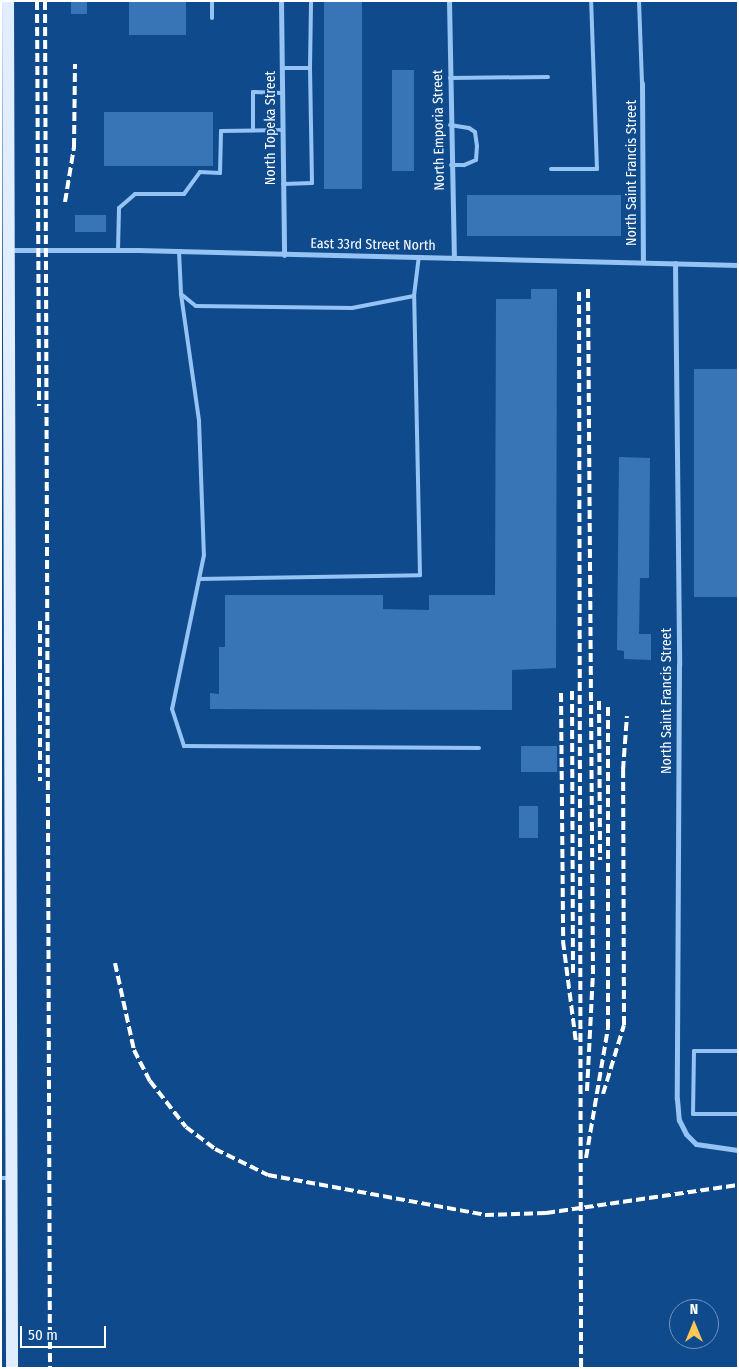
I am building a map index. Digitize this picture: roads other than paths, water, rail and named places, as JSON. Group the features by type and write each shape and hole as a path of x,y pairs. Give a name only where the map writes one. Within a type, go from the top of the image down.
{"main road":[{"path":"8,1 9,250 5,270 6,1178 9,1335 12,1368"}],"street":[{"name":"North Topeka Street","path":"281,1 284,255"},
{"name":"North Emporia Street","path":"449,1 454,258"},
{"name":"North Saint Francis Street","path":"642,84 643,262"},
{"name":"East 33rd Street North","path":"9,250 179,251 738,265"},
{"name":"North Saint Francis Street","path":"675,263 679,665 677,1099 679,1120 688,1137 696,1144 738,1150"}],"lane":[{"path":"212,1 212,18"},
{"path":"283,184 312,183 311,1"},
{"path":"551,169 597,169 591,1"},
{"path":"639,1 642,84"},
{"path":"282,68 310,68"},
{"path":"450,78 548,77"},
{"path":"253,130 253,92 282,93"},
{"path":"450,125 469,128 475,132 477,146 476,160 464,165 451,165"},
{"path":"118,250 120,208 134,194 184,194 200,172 220,173 221,131 282,130"},
{"path":"179,251 181,294 199,421 204,555 172,709 184,746 479,748"},
{"path":"199,579 420,575 414,296 419,257"},
{"path":"181,294 196,306 333,308 352,308 414,296"},
{"path":"738,1051 694,1051 693,1114 738,1114"}],"railway":[{"path":"37,1 39,406"},
{"path":"45,1 50,1368"},
{"path":"65,202 74,147 75,64"},
{"path":"587,1091 593,974 588,288"},
{"path":"579,292 581,1368"},
{"path":"40,621 40,781"},
{"path":"572,691 573,974"},
{"path":"561,693 563,941 576,1043"},
{"path":"599,701 600,860"},
{"path":"586,1158 608,1028 608,703"},
{"path":"603,1094 624,1025 623,770 627,716"},
{"path":"115,963 134,1050 150,1081 186,1127 215,1149 268,1175 485,1215 546,1213 738,1185"}]}
